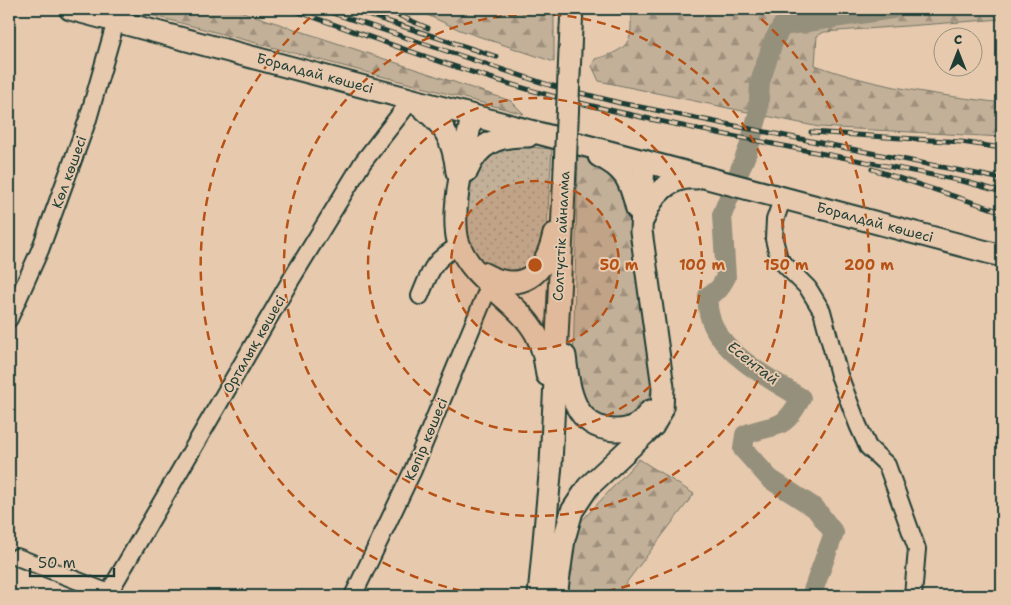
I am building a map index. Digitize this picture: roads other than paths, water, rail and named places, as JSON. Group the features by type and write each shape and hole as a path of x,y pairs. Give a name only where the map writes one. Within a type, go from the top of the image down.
{"main road":[{"name":"Боралдай көшесі","path":"70,9 1002,256"},
{"name":"Солтүстік айналма","path":"539,596 551,464 572,18"},
{"path":"412,99 439,123 451,140 455,160 458,200"},
{"path":"472,116 458,200 456,224 460,245 473,268 491,281 530,324 536,335 543,351 553,422"},
{"path":"458,200 474,157 482,147 491,141 516,136 566,142 607,160 624,172 631,187 641,231 664,395 659,417 588,487 572,511 564,539 556,596"},
{"path":"641,231 644,161"},
{"path":"491,281 523,281 541,269 551,247 564,176"},
{"path":"641,231 648,207 656,195 671,182 692,178 714,179"},
{"path":"558,308 572,395 582,415 595,426 618,430 631,428 642,422 655,401 661,370"},
{"name":"Солтүстік айналма","path":"551,464 556,596"}],"street":[{"name":"Көл көшесі","path":"9,319 44,241 88,118 116,21"},
{"name":"Орталық көшесі","path":"108,594 292,278 363,162 412,99"},
{"path":"783,197 775,220 774,239 780,259 808,288 822,311 839,375 858,425 868,447 888,465 917,550 913,596"},
{"path":"420,296 432,268 441,255 460,245"},
{"name":"Көпір көшесі","path":"353,596 406,487 491,281"},
{"path":"17,557 108,594"}],"waterway":[{"name":"Есентай","path":"811,596 834,533 815,508 770,479 743,449 745,435 783,422 789,417 801,398 754,369 726,344 715,330 709,314 708,296 719,289 726,277 722,215 749,147 758,115 760,82 773,42 782,26 892,9"}],"railway":[{"path":"290,9 453,66 552,96 707,131 966,182 1002,192"},
{"path":"320,9 549,85 620,103 1002,179"},
{"path":"350,9 497,57"},
{"path":"384,9 428,28"},
{"path":"811,132 961,142 1002,148"},
{"path":"872,169 1002,212"}]}
